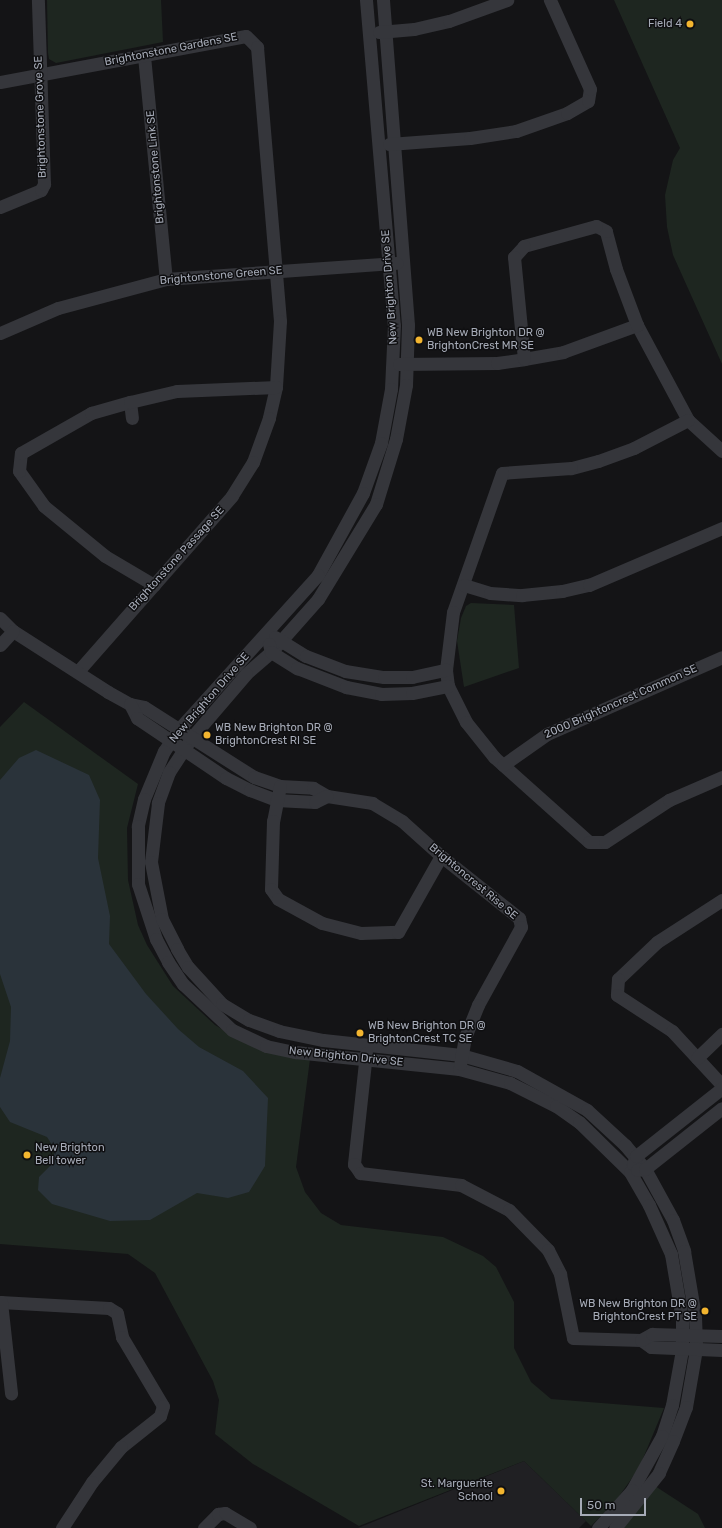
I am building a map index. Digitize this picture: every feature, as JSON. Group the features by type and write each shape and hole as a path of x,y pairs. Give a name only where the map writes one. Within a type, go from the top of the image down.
{"street":[{"name":"Brightonstone Grove SE","path":"0,207 40,190 44,184 38,74 38,0"},
{"name":"New Brighton Drive SE","path":"366,0 372,32 394,325 394,364 382,443 363,493 318,575 266,635 179,729 171,741 144,799 136,852 138,884 146,913 168,962 188,989 232,1030 266,1046 366,1061 459,1069 510,1083 556,1106 597,1137 630,1172 649,1205 670,1254 678,1285 682,1350 672,1405 662,1436 632,1490 598,1528"},
{"name":"New Brighton Drive SE","path":"383,0 387,31 404,262 407,364 396,439 376,504 318,599 272,652 246,674 192,737 169,772 158,803 151,862 162,919 188,967 222,1004 249,1020 279,1031 367,1045 461,1055 517,1071 563,1094 597,1118 636,1156 645,1169 673,1220 684,1251 696,1334 696,1349 686,1407 659,1473 615,1528"},
{"path":"372,32 449,21 507,0"},
{"path":"381,145 470,138 516,131 566,113 588,101 590,89 550,0"},
{"name":"Brightonstone Gardens SE","path":"0,82 246,36 257,47 276,272"},
{"name":"Brightonstone Link SE","path":"144,56 166,279"},
{"path":"524,359 514,257 524,246 596,226 606,232 616,269 637,325 688,420 722,451"},
{"name":"Brightonstone Green SE","path":"0,333 58,308 166,279 404,262"},
{"name":"Brightonstone Passage SE","path":"78,671 154,585 199,537 236,489 253,462 269,418 276,387 280,321 276,272"},
{"path":"394,364 497,363 524,359 563,352 637,325"},
{"path":"154,585 105,556 73,532 44,506 19,471 21,453 48,435 90,413 130,402 176,391 276,387"},
{"path":"130,402 132,418"},
{"path":"688,420 634,448 598,461 571,468 502,473 464,585 453,612 446,670 448,686 466,722 503,765 589,842 604,842 669,800 722,777"},
{"path":"464,585 490,593 522,595 562,591 589,585 722,528"},
{"path":"0,618 13,631 130,704"},
{"path":"0,645 13,631"},
{"path":"266,635 282,639 306,656 345,671 384,678 412,677 446,670"},
{"path":"266,635 272,652 317,677 346,687 381,694 412,693 448,686"},
{"name":"2000 Brightoncrest Common SE","path":"503,765 548,734 722,657"},
{"name":"Brightoncrest Rise SE","path":"130,704 144,707 192,737 231,765 280,786 313,788 327,796 372,804 402,820 441,856 519,918 521,927 478,1005 461,1055 459,1069"},
{"name":"Brightoncrest Rise SE","path":"130,704 137,718 226,778 276,800 316,802 327,796"},
{"path":"280,786 276,800 272,889 278,899 322,923 361,933 398,932 441,856"},
{"path":"630,1172 636,1156 722,1086 672,1031 617,995 618,979 657,942 722,900"},
{"path":"697,1058 722,1034"},
{"path":"367,1045 354,1164 360,1173 461,1185 509,1210 548,1250 560,1274 573,1338 641,1340 652,1334 682,1333 722,1336"},
{"path":"630,1172 645,1169 722,1108"},
{"path":"11,1393 0,1302 109,1308 117,1313 122,1337 163,1406 160,1416 121,1447 92,1482 62,1528"},
{"path":"641,1340 651,1347 682,1350 722,1350"},
{"path":"204,1528 218,1514 225,1513 250,1528"}],"shaded area":[{"path":"47,0 161,0 163,42 56,63 49,59 48,53"},
{"path":"614,0 722,0 722,364 673,255 667,227 665,195 673,160 680,148"},
{"path":"471,603 514,605 519,668 464,687 457,641 461,618 466,606"},
{"path":"24,702 138,784 127,828 128,880 138,925 147,945 173,986 215,1025 240,1040 310,1059 296,1167 305,1192 321,1213 341,1225 443,1237 483,1256 496,1267 514,1302 514,1348 531,1382 551,1399 664,1408 639,1468 615,1502 591,1526 524,1461 359,1526 253,1464 215,1434 219,1400 213,1381 155,1273 128,1254 0,1244 0,727"},
{"path":"36,750 89,775 100,800 98,858 110,916 109,944 146,994 178,1029 199,1047 243,1071 268,1098 265,1166 249,1192 228,1198 197,1193 150,1220 110,1221 52,1204 38,1190 39,1177 54,1162 54,1148 47,1137 10,1122 0,1107 0,1078 10,1041 11,1007 0,974 0,780 19,758"},
{"name":"St. Marguerite School","path":"524,1461 586,1521 579,1528 358,1528"},
{"path":"655,1486 698,1514 705,1528 621,1528"}],"place":[{"name":"Field 4","path":"690,24"},
{"name":"WB New Brighton DR @ BrightonCrest MR SE","path":"419,340"},
{"name":"WB New Brighton DR @ BrightonCrest RI SE","path":"207,735"},
{"name":"WB New Brighton DR @ BrightonCrest TC SE","path":"360,1033"},
{"name":"New Brighton Bell tower","path":"27,1155"},
{"name":"WB New Brighton DR @ BrightonCrest PT SE","path":"705,1311"},
{"name":"St. Marguerite School","path":"501,1491"}]}
